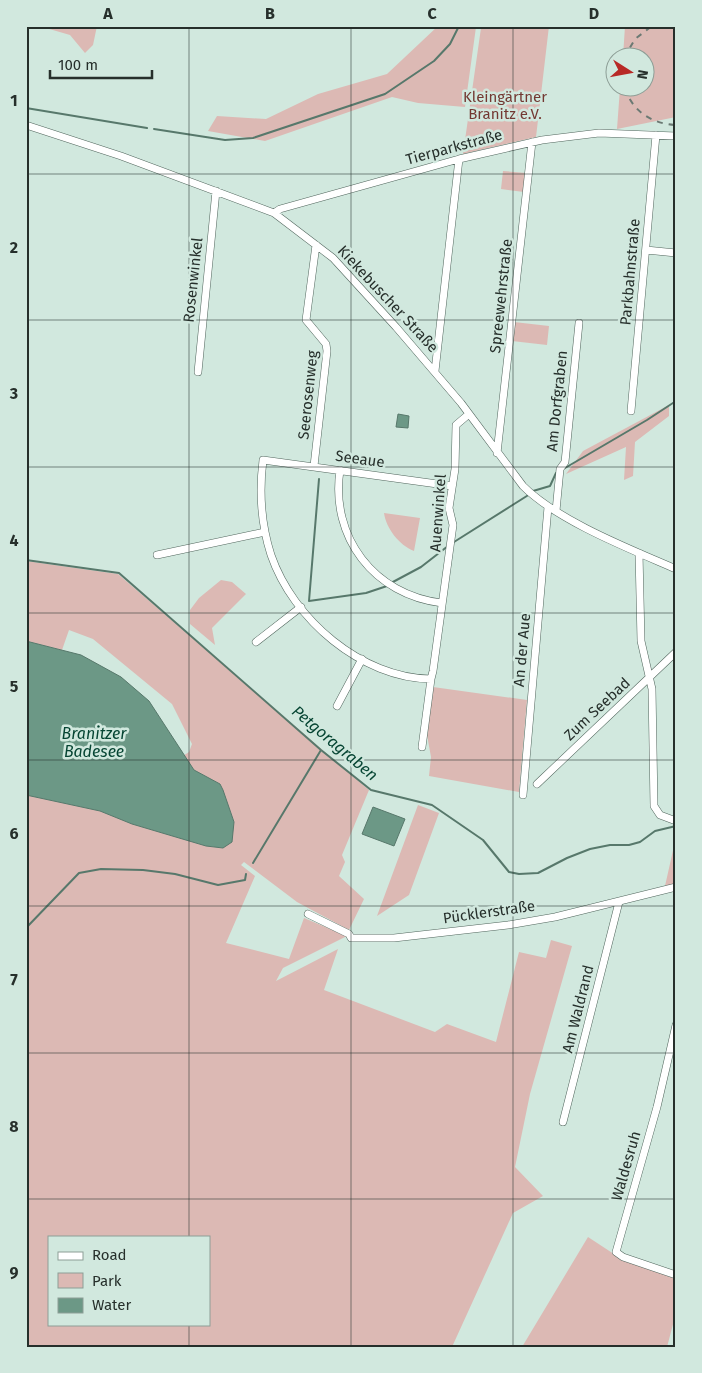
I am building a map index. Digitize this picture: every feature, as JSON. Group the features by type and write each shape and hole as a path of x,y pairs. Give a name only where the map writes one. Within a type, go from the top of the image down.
{"street":[{"name":"Kiekebuscher Straße","path":"26,124 121,156 274,213 332,258 435,371 523,486 548,507 639,553 676,569"},
{"name":"Tierparkstraße","path":"274,213 280,209 459,159 532,142 587,133 676,136"},
{"name":"Parkbahnstraße","path":"631,411 656,135"},
{"name":"Spreewehrstraße","path":"497,453 532,142"},
{"path":"435,371 459,159"},
{"name":"Rosenwinkel","path":"198,372 216,191"},
{"name":"Seerosenweg","path":"314,466 327,351 326,344 306,320 316,245"},
{"path":"646,250 676,253"},
{"name":"Am Dorfgraben","path":"556,511 560,469 565,462 579,323"},
{"name":"Auenwinkel","path":"422,746 453,524 450,508 455,469 456,425 469,414"},
{"name":"Seeaue","path":"265,532 261,497 263,460 452,486"},
{"path":"340,470 338,498 346,531 360,559 369,570 388,584 407,594 442,603"},
{"name":"An der Aue","path":"523,795 548,507"},
{"path":"157,555 265,532 271,556 285,583 300,607 331,639 362,659 408,677 431,679"},
{"path":"639,553 641,641 650,678 654,806 660,815 675,821"},
{"path":"256,642 300,607"},
{"name":"Zum Seebad","path":"536,784 676,652"},
{"path":"337,706 362,659"},
{"name":"Pücklerstraße","path":"308,914 349,934 351,938 394,938 508,925 619,902 676,887"},
{"name":"Am Waldrand","path":"563,1122 619,902"},
{"name":"Waldesruh","path":"676,1025 656,1107 616,1252 676,1275"}],"green space":[{"path":"39,26 97,26 93,45 85,53 70,35"},
{"name":"Kleingärtner Branitz e.V.","path":"438,26 549,26 536,137 463,154 481,28 476,27 465,107 418,103 392,97 265,141 208,131 217,116 266,119 318,94 387,74"},
{"path":"625,26 676,26 676,117 617,129 619,98 654,98 654,48 624,48"},
{"path":"503,171 526,173 524,192 501,189"},
{"path":"514,322 549,326 547,345 512,341"},
{"path":"669,405 669,416 635,442 633,476 624,480 626,447 566,474 583,451"},
{"path":"384,513 420,518 414,551 403,545 390,530"},
{"path":"26,561 118,574 369,790 342,855 345,862 339,876 364,899 349,930 297,902 244,862 241,865 255,876 226,943 289,959 304,918 347,936 283,968 276,981 338,949 324,990 435,1032 447,1024 496,1042 519,952 546,958 551,940 572,946 530,1094 515,1167 543,1196 513,1213 452,1347 26,1347 26,795 100,811 132,824 206,846 223,848 234,822 220,784 194,770 183,756 189,752 192,744 172,704 93,639 69,630 62,650 26,641"},
{"path":"221,580 232,582 246,594 212,628 215,645 190,624 190,610 199,598"},
{"path":"433,687 527,700 519,792 429,776 431,757 427,735"},
{"path":"418,805 439,813 409,895 377,916"},
{"path":"676,837 676,885 665,886"},
{"path":"588,1237 620,1258 676,1279 676,1313 667,1347 522,1347"}],"water":[{"path":"398,414 409,416 408,428 396,427"},
{"name":"Branitzer Badesee","path":"26,641 81,655 121,677 149,701 194,770 220,784 234,822 232,842 223,848 206,846 132,824 100,811 26,795"},
{"path":"373,807 405,819 394,846 362,834"}],"waterway":[{"path":"154,129 225,140 253,138 385,94 434,61 450,44 459,26"},
{"path":"26,108 147,128"},
{"path":"565,468 676,401"},
{"path":"533,491 550,486 556,473"},
{"path":"319,479 309,601 366,593 387,586"},
{"path":"454,542 530,494"},
{"path":"391,583 421,567 448,546"},
{"name":"Petgoragraben","path":"26,560 119,573 321,750 371,790 432,805 483,840 509,872 519,874 538,873 590,849 610,845 629,845 640,842 655,831 676,826"},
{"path":"253,863 321,750"},
{"path":"26,928 79,873 101,869 143,870 175,874 218,885 245,880 246,874"}],"railway":[{"path":"630,48 635,39 652,26"},
{"path":"629,98 644,115 659,122 676,125"}]}
